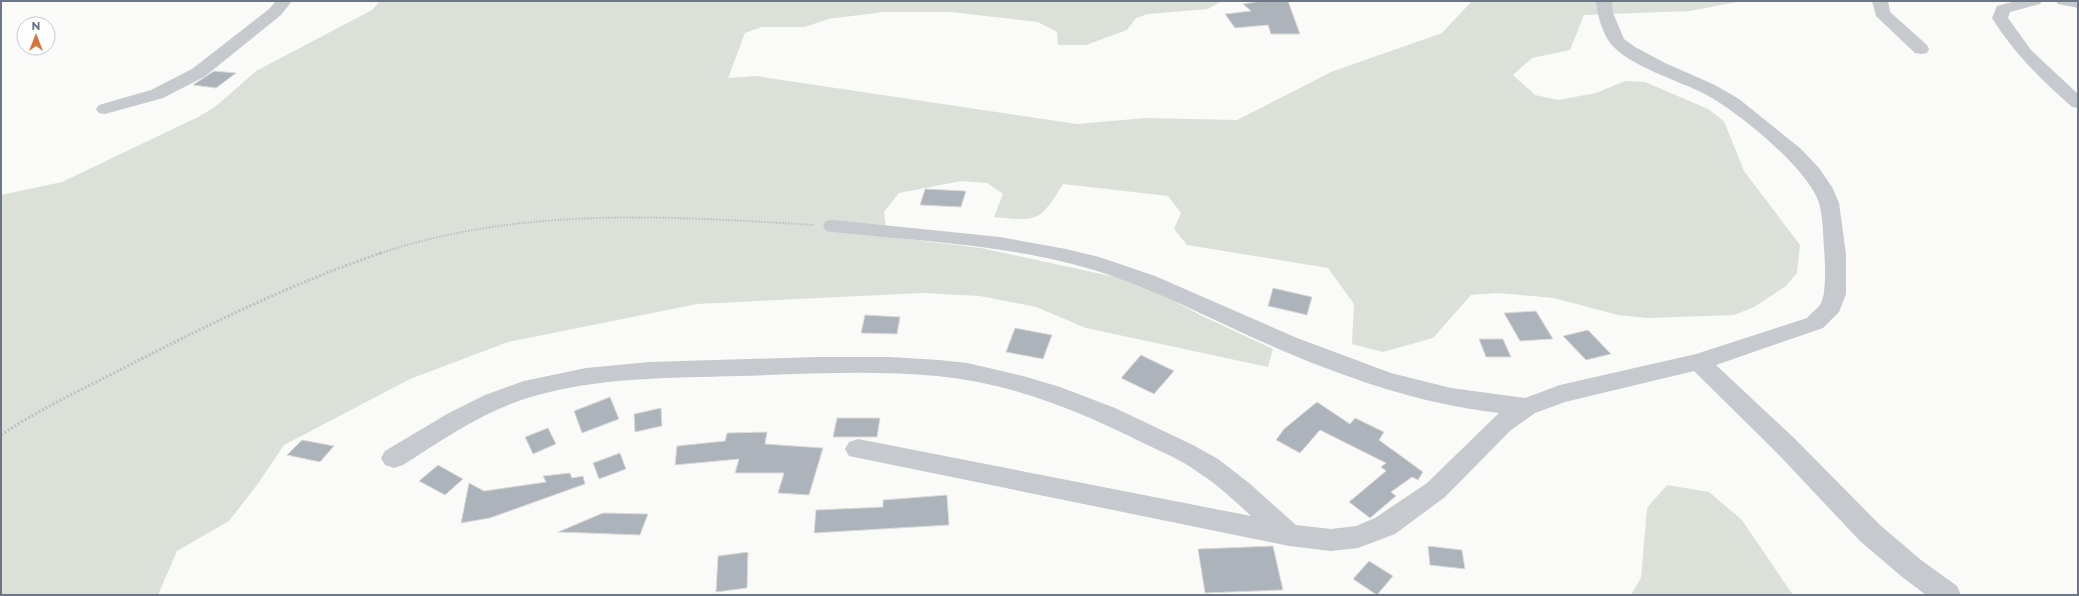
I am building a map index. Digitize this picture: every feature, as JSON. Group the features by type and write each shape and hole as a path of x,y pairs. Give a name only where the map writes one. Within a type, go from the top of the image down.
{"street":[{"path":"106,109 158,94 198,73 275,12 284,1"},
{"path":"858,449 1289,536 1331,540 1358,537 1385,526 1436,490 1502,423 1526,407 1560,394 1699,362 1815,323 1831,307 1835,294 1835,254 1829,203 1819,182 1794,153 1733,103 1709,88 1653,64 1629,51 1617,41 1605,13 1604,1"},
{"path":"1880,1 1882,13 1921,49"},
{"path":"2034,1 2003,9 2000,18 2013,40 2058,86 2078,103"},
{"path":"2064,1 2078,2"},
{"path":"833,226 982,242 1050,252 1099,265 1183,295 1288,344 1381,378 1441,395 1526,407"},
{"path":"1699,362 1785,445 1870,533 1911,568 1947,595"},
{"path":"394,458 459,418 496,400 537,387 583,378 629,373 833,364 940,368 984,376 1055,395 1101,412 1144,432 1208,466 1289,536"}],"path":[{"path":"1,435 142,358 279,292 347,266 424,240 473,229 520,222 603,218 696,218 833,226"}],"shaded area":[{"path":"380,1 1222,1 1208,9 1148,14 1136,18 1127,30 1086,45 1058,45 1057,32 1038,22 951,12 884,12 828,19 805,27 762,27 745,33 728,78 756,76 1077,124 1146,118 1237,120 1331,72 1442,33 1472,1 1742,1 1690,11 1584,15 1570,50 1532,58 1513,75 1535,95 1558,100 1596,93 1625,81 1645,82 1708,109 1724,121 1744,171 1800,245 1797,273 1786,286 1754,307 1734,315 1647,318 1618,315 1554,298 1498,293 1471,295 1433,338 1383,352 1352,344 1354,304 1328,268 1187,245 1174,229 1181,213 1168,196 1063,184 1042,213 1029,219 1020,219 994,217 1003,194 987,183 961,181 899,193 884,212 886,228 907,239 981,248 1138,282 1202,316 1273,349 1268,367 1086,328 1036,307 980,296 922,293 697,304 508,342 410,379 284,445 257,485 229,521 177,551 158,595 1,595 1,195 62,182 198,117 215,107 256,71 372,10"},
{"path":"1667,485 1709,492 1742,520 1793,595 1631,595 1641,578 1647,508"}],"building":[{"path":"1261,1 1288,1 1300,34 1271,34 1268,25 1235,28 1225,14 1251,11 1243,4"},
{"path":"214,71 236,73 216,88 193,85"},
{"path":"925,189 966,191 961,207 920,205"},
{"path":"1273,288 1312,297 1307,315 1268,306"},
{"path":"1536,311 1553,339 1520,341 1504,313"},
{"path":"865,315 900,317 897,334 861,333"},
{"path":"1015,328 1052,335 1043,359 1006,352"},
{"path":"1588,330 1611,354 1586,360 1563,336"},
{"path":"1479,339 1503,339 1511,357 1486,357"},
{"path":"1141,355 1174,371 1154,394 1121,378"},
{"path":"610,397 619,419 582,433 574,411"},
{"path":"1317,402 1350,424 1355,418 1384,432 1379,440 1423,472 1418,480 1412,477 1391,492 1396,496 1370,518 1349,502 1386,471 1381,467 1386,463 1320,430 1300,453 1276,440 1284,429"},
{"path":"661,408 662,426 635,432 634,414"},
{"path":"837,418 880,418 877,437 833,437"},
{"path":"548,428 556,444 533,454 525,437"},
{"path":"767,432 765,444 823,448 809,495 778,493 784,473 735,473 739,459 675,465 677,446 725,441 727,433"},
{"path":"302,440 334,446 320,462 287,455"},
{"path":"620,453 626,469 599,479 593,463"},
{"path":"438,465 463,479 445,495 419,481"},
{"path":"570,473 572,478 583,476 585,484 490,518 461,523 469,483 484,491 546,482 543,476"},
{"path":"947,495 949,525 814,533 816,510 883,507 883,500"},
{"path":"603,513 648,514 640,535 558,532"},
{"path":"1273,546 1283,590 1205,593 1198,549"},
{"path":"1428,546 1462,550 1465,569 1430,565"},
{"path":"748,552 747,588 716,592 718,556"},
{"path":"1369,561 1393,576 1377,595 1353,579"}]}
